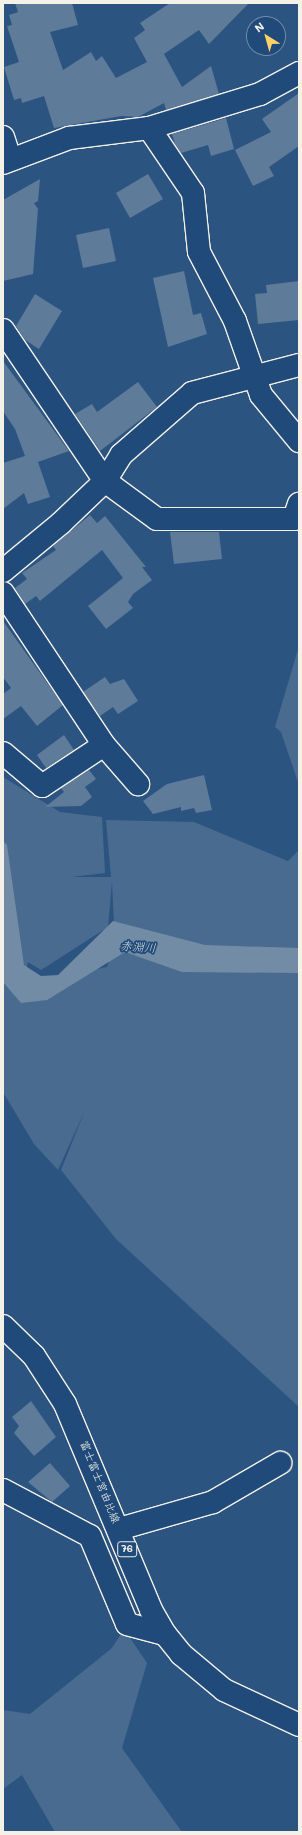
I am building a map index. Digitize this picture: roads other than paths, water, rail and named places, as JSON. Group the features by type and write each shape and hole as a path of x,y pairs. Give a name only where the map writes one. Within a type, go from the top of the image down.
{"street":[{"path":"3,137 7,161 68,138 149,128 260,94 299,73"},
{"path":"149,128 193,193 199,252 235,321 257,377 261,395 299,441"},
{"path":"3,330 105,481 157,519 294,519 299,504"},
{"path":"3,571 105,481 121,455 192,393 299,365"},
{"path":"3,593 104,745 138,784"},
{"path":"3,753 42,786 104,745"},
{"name":"富士富士宮由比線","path":"3,1326 34,1356 65,1404 119,1529 151,1610 165,1634 185,1659 224,1690 299,1725"},
{"path":"119,1529 214,1502 280,1463"},
{"path":"3,1490 90,1536 127,1624 165,1634"}],"water":[{"name":"赤淵川","path":"3,841 7,845 24,965 41,976 58,975 113,921 205,945 299,948 299,973 182,972 125,952 47,1000 21,1003 3,982"}]}
